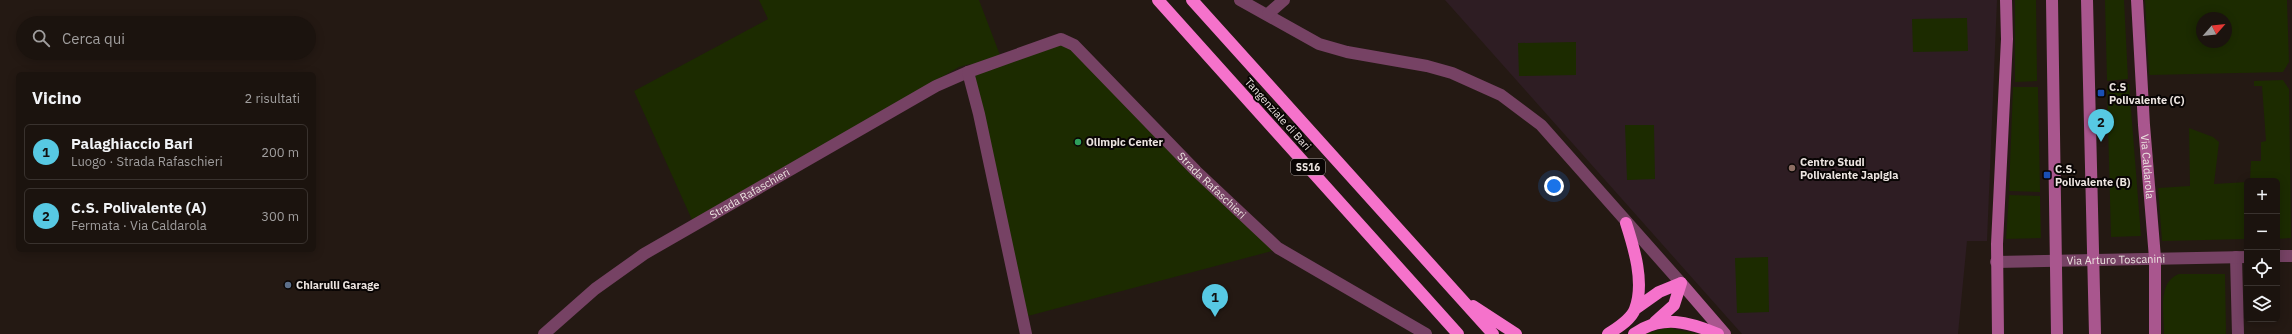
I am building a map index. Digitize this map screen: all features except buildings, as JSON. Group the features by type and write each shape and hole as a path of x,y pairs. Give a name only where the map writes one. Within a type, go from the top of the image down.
{"highway":[{"name":"Tangenziale di Bari","path":"1158,0 1458,334"},
{"name":"Tangenziale di Bari","path":"1192,0 1492,334"},
{"path":"1626,223 1636,252 1638,266 1638,287 1635,309"},
{"path":"1608,334 1622,324 1635,309 1660,292 1681,283"},
{"path":"1634,334 1655,322 1674,305 1681,283"},
{"path":"1459,297 1516,334"},
{"path":"1655,322 1672,320 1697,325 1718,334"}],"street":[{"path":"1240,0 1268,14 1292,30 1319,44 1347,52 1427,66 1452,73 1501,95 1541,125 1626,223 1726,334"},
{"path":"1268,14 1284,0"},
{"path":"1998,334 1996,262 2007,39 2006,0"},
{"path":"2052,0 2057,334"},
{"path":"2087,0 2095,334"},
{"name":"Via Caldarola","path":"2137,0 2144,126 2155,258 2155,334"},
{"name":"Strada Rafaschieri","path":"544,334 595,289 644,254 936,86 968,72 1060,39 1068,41 1231,206 1278,248 1426,334"},
{"path":"968,72 979,114 1026,334"},
{"path":"2280,256 2292,256"},
{"name":"Via Arturo Toscanini","path":"1996,262 2242,257 2238,334"}],"shaded area":[{"name":"Centro Studi Polivalente Japigia","path":"1445,0 1997,0 1987,241 1967,241 1958,334 1742,334"}],"green space":[{"name":"Olimpic Center","path":"759,0 979,0 1003,63 1061,39 1196,171 1308,268 1272,251 1028,316 1021,293 970,64 959,67 693,222 634,91 768,19"},
{"path":"2015,0 2036,0 2037,81 2015,82"},
{"path":"2105,0 2124,0 2128,79 2107,81"},
{"path":"2145,0 2287,0 2289,62 2283,72 2149,75"},
{"path":"1967,18 1968,51 1913,52 1912,19"},
{"path":"1576,42 1576,75 1519,76 1518,43"},
{"path":"2283,80 2289,89 2291,238 2280,239 2280,178 2250,178 2251,161 2261,161 2261,142 2266,141 2262,86 2254,86 2254,81"},
{"path":"2129,84 2141,236 2111,237 2107,86"},
{"path":"2013,87 2038,87 2040,192 2009,191"},
{"path":"1625,125 1654,125 1655,179 1627,180"},
{"path":"2189,128 2213,137 2219,142 2214,184 2244,182 2244,239 2162,241 2158,188 2190,186"},
{"path":"2009,195 2040,196 2041,238 2006,239"},
{"path":"1768,257 1769,312 1737,313 1735,258"},
{"path":"2179,274 2225,274 2226,334 2164,334 2163,300 2165,291 2167,284 2172,278"},
{"path":"1673,326 1673,329 1698,334 1645,334"}],"place":[{"name":"C.S Polivalente (C)","path":"2101,93"},
{"name":"Olimpic Center","path":"1078,142"},
{"name":"C.S. Polivalente (A)","path":"2101,142"},
{"name":"Centro Studi Polivalente Japigia","path":"1792,168"},
{"name":"C.S. Polivalente (B)","path":"2047,175"},
{"name":"Chiarulli Garage","path":"288,285"},
{"name":"Palaghiaccio Bari","path":"1215,317"}]}
